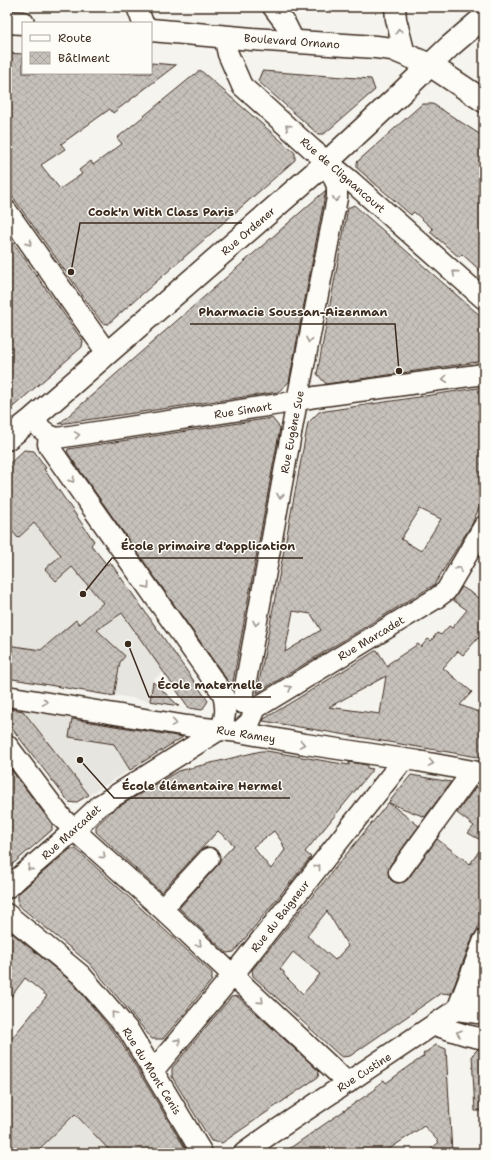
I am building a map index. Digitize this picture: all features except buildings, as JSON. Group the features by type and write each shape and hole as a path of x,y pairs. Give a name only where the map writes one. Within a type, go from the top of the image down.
{"main road":[{"name":"Rue Ordener","path":"7,438 32,419 327,162 449,47 484,17"},
{"path":"7,22 22,23"},
{"name":"Boulevard Ornano","path":"152,30 392,49 430,65 484,101"}],"street":[{"path":"137,7 143,22"},
{"path":"273,7 285,23 294,41"},
{"path":"394,7 405,54"},
{"name":"Rue de Clignancourt","path":"224,36 228,54 242,86 484,299"},
{"name":"Rue Eugène Sue","path":"241,707 297,401 337,198 337,186 327,162"},
{"path":"7,211 107,353"},
{"name":"Rue Simart","path":"49,435 57,438 315,397 484,374"},
{"path":"32,419 42,431 49,435 48,444 50,448 223,694 241,707 223,723 219,730"},
{"name":"Rue Marcadet","path":"239,732 250,722 241,707 428,603 446,591 484,526"},
{"name":"Rue Ramey","path":"7,696 187,726 239,732 478,772"},
{"name":"Rue Marcadet","path":"7,888 74,830 100,805 219,730"},
{"path":"7,745 62,818 74,830 162,909 348,1083"},
{"name":"Rue du Baigneur","path":"153,1071 233,975 404,759"},
{"path":"399,872 478,772"},
{"path":"162,909 209,858"},
{"name":"Rue du Mont Cenis","path":"7,914 81,976 129,1031 202,1153"},
{"path":"484,940 457,1010 478,1013 484,1011"},
{"name":"Rue Custine","path":"244,1153 484,991"},
{"path":"434,1025 484,1039"}],"shaded area":[{"path":"44,469 64,497 55,504 69,520 76,514 94,541 91,545 107,565 110,562 179,661 154,679 150,701 114,695 120,662 7,645 7,531 34,507 32,479"},
{"path":"8,708 121,727 117,750 130,770 75,803 69,802 7,722"},
{"path":"46,1066 112,1153 7,1153 7,1106"}],"place":[{"name":"Cook'n With Class Paris","path":"71,272"},
{"name":"Pharmacie Soussan-Aizenman","path":"399,371"},
{"name":"École primaire d'application","path":"83,594"},
{"name":"École maternelle","path":"128,644"},
{"name":"École élémentaire Hermel","path":"80,760"}]}
